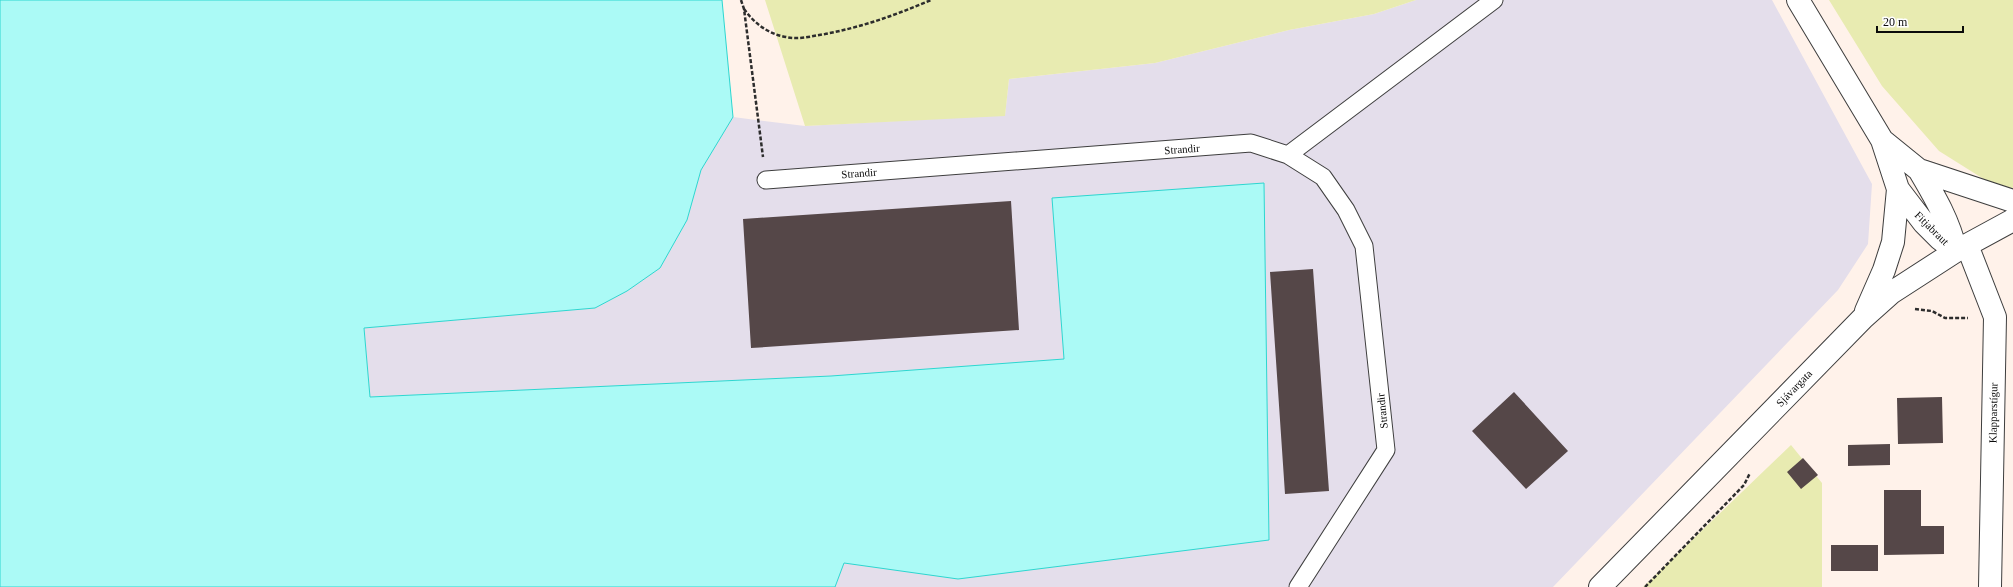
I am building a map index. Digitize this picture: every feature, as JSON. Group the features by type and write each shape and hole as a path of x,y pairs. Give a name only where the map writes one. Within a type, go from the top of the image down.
{"street":[{"name":"Fitjabraut","path":"1798,0 1882,140 1898,190 1924,223 1940,239 1962,248"},
{"name":"Fitjabraut","path":"1882,140 1919,170 1943,211 1951,231 1962,248"},
{"name":"Fitjabraut","path":"1919,170 2013,201"},
{"name":"Fitjabraut","path":"1863,318 1884,270 1893,242 1898,190"},
{"name":"Sjávargata","path":"1600,587 1863,318 1891,293 1962,248 2013,220"},
{"name":"Klapparstígur","path":"1962,248 1995,317 1990,587"}],"lane":[{"path":"1288,155 1494,0"},
{"name":"Strandir","path":"766,180 1251,143 1288,155 1323,177 1346,210 1364,246 1386,450 1298,587"}],"path":[{"path":"741,0 744,9 766,180"},
{"path":"744,9 751,19 771,33 786,37 801,38 851,29 898,14 931,0"},
{"path":"1912,310 1917,309 1932,311 1946,318 1995,317"},
{"path":"1645,587 1744,485 1753,467"}],"shaded area":[{"path":"1416,0 1772,0 1872,184 1868,244 1838,290 1553,587 835,587 844,563 831,376 370,397 364,328 595,308 627,291 660,268 687,220 701,170 733,117 805,126 1005,115 1009,79 1155,63 1289,30 1374,14"}],"green space":[{"path":"765,0 1416,0 1374,14 1289,30 1155,63 1009,79 1005,116 805,126"},
{"path":"1829,0 2013,0 2013,188 1990,183 1939,151 1882,86"},
{"path":"1791,445 1822,483 1822,587 1643,587"}],"water":[{"path":"0,0 722,0 733,117 701,170 687,220 660,268 627,291 595,308 364,328 370,397 831,376 1064,359 1052,198 1264,183 1269,540 958,579 844,563 835,587 0,587"}],"building":[{"path":"1011,201 1019,330 751,348 743,219"},
{"path":"1313,269 1329,491 1285,494 1270,272"},
{"path":"1514,392 1568,451 1526,489 1472,431"},
{"path":"1942,397 1943,443 1898,444 1897,398"},
{"path":"1890,444 1890,465 1848,466 1848,445"},
{"path":"1803,458 1818,475 1801,489 1787,472"},
{"path":"1884,490 1921,490 1921,526 1944,526 1944,554 1884,555"},
{"path":"1831,545 1878,545 1878,571 1831,571"}]}
